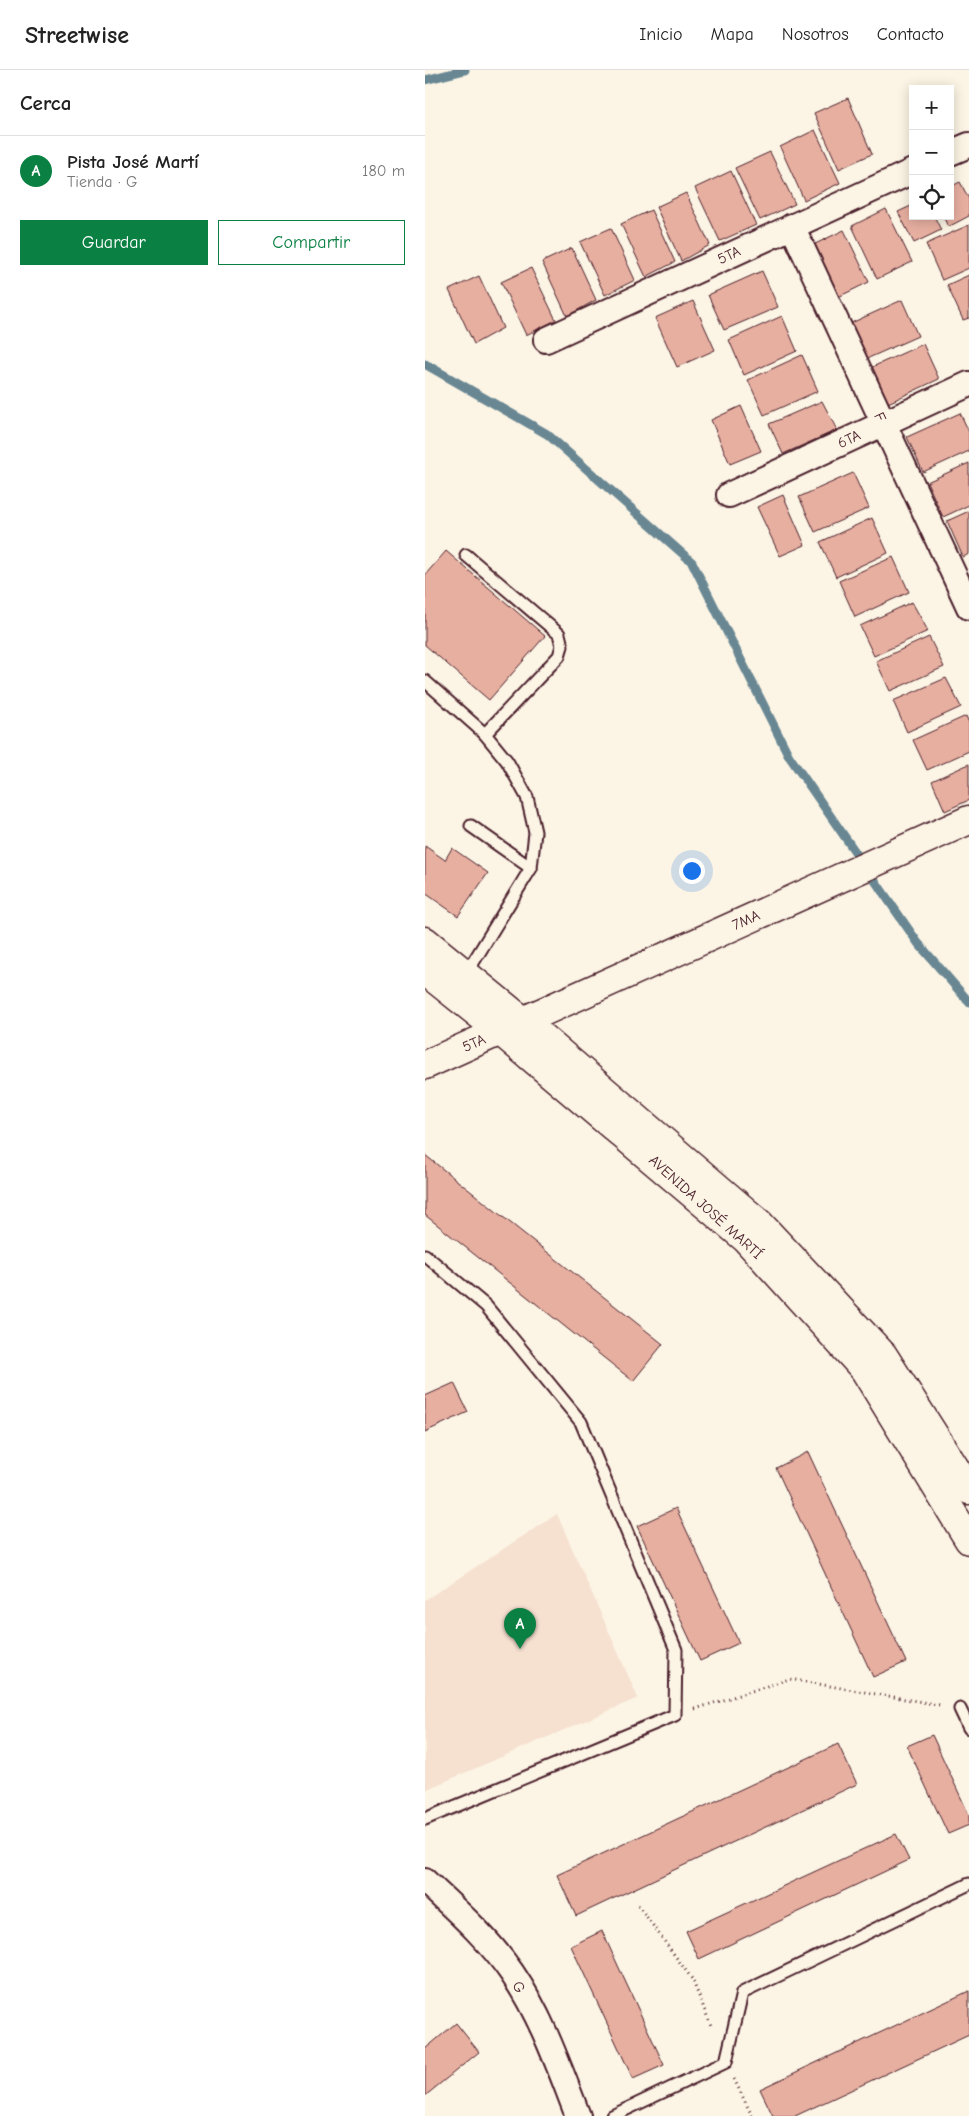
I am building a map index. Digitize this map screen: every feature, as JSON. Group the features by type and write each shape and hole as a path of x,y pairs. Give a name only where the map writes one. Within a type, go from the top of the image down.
{"main road":[{"name":"7MA","path":"512,1026 969,820"},
{"name":"AVENIDA JOSÉ MARTÍ","path":"425,941 466,974 512,1026 746,1239 864,1369 969,1540"},
{"name":"AVENIDA JOSÉ MARTÍ","path":"425,971 512,1026 760,1224 883,1355 969,1490"},
{"name":"5TA","path":"425,1065 512,1026"}],"street":[{"path":"954,152 969,145"},
{"name":"5TA","path":"546,340 909,173"},
{"name":"F","path":"792,226 969,607"},
{"name":"6TA","path":"729,495 969,384"},
{"name":"G","path":"425,1881 469,1922 512,1973 547,2036 578,2116"}],"lane":[{"path":"466,555 559,634 562,646 559,656 485,734"},
{"path":"425,681 485,734 507,761 527,797 535,832 531,868 466,974"},
{"path":"471,826 531,868"},
{"path":"425,1255 486,1306 581,1422 676,1650 675,1715 425,1819"},
{"path":"960,1709 969,1728"},
{"path":"611,2116 726,2062 742,1993 969,1884"}],"path":[{"path":"675,1715 789,1679 960,1709"},
{"path":"638,1905 692,1979 726,2062 752,2116"}],"shaded area":[{"path":"557,1514 638,1698 425,1790 425,1600"}],"building":[{"path":"848,98 872,154 839,169 814,113"},
{"path":"815,130 840,183 804,200 780,147"},
{"path":"770,152 795,204 760,220 735,168"},
{"path":"731,171 756,225 720,241 695,188"},
{"path":"960,182 969,199 969,216 948,227 945,220 954,220 954,185"},
{"path":"686,193 710,245 681,261 656,207"},
{"path":"909,207 909,220 936,220 941,230 914,243 898,212"},
{"path":"886,209 912,262 877,279 852,226"},
{"path":"651,210 675,262 646,277 621,224"},
{"path":"969,225 969,268 942,280 926,244"},
{"path":"611,228 635,280 605,295 580,242"},
{"path":"844,230 869,282 834,299 809,247"},
{"path":"572,248 596,300 567,316 542,262"},
{"path":"531,268 556,320 526,335 501,282"},
{"path":"762,271 778,307 724,330 708,295"},
{"path":"969,275 969,318 963,320 947,285"},
{"path":"479,276 503,328 474,344 449,290"},
{"path":"902,300 918,336 864,360 849,324"},
{"path":"693,301 715,350 677,367 655,318"},
{"path":"782,316 797,351 744,375 729,340"},
{"path":"923,344 939,379 886,404 870,368"},
{"path":"802,355 818,391 764,415 748,380"},
{"path":"822,401 837,430 783,454 769,424"},
{"path":"741,406 761,451 730,464 711,420"},
{"path":"960,413 969,432 969,451 923,472 907,437"},
{"path":"969,463 969,505 943,517 927,482"},
{"path":"853,473 869,508 815,532 799,497"},
{"path":"783,495 805,545 780,556 757,507"},
{"path":"969,511 969,554 963,557 947,521"},
{"path":"872,518 888,553 836,577 820,542"},
{"path":"446,551 545,636 489,700 425,645 425,575"},
{"path":"893,557 909,592 855,617 839,581"},
{"path":"912,602 928,631 874,656 860,626"},
{"path":"929,637 944,667 890,691 876,661"},
{"path":"946,678 961,707 907,732 893,701"},
{"path":"966,716 969,723 969,751 927,770 913,740"},
{"path":"969,764 969,800 945,811 932,781"},
{"path":"425,846 445,860 452,848 488,873 458,916 425,893"},
{"path":"425,1155 663,1344 633,1381 425,1215"},
{"path":"454,1383 468,1412 425,1432 425,1396"},
{"path":"808,1452 906,1662 873,1677 776,1468"},
{"path":"676,1508 739,1643 700,1661 637,1526"},
{"path":"932,1735 969,1815 969,1825 948,1834 907,1746"},
{"path":"838,1744 857,1784 576,1916 557,1875"},
{"path":"896,1834 909,1860 699,1959 686,1931"},
{"path":"602,1931 664,2065 633,2079 571,1946"},
{"path":"969,1991 969,2035 795,2116 773,2116 760,2089"},
{"path":"456,2023 479,2052 425,2096 425,2049"}],"waterway":[{"path":"425,80 465,70"},
{"path":"425,364 547,434 692,562 789,756 918,943 969,1002"}],"place":[{"name":"Pista José Martí","path":"520,1649"}]}
